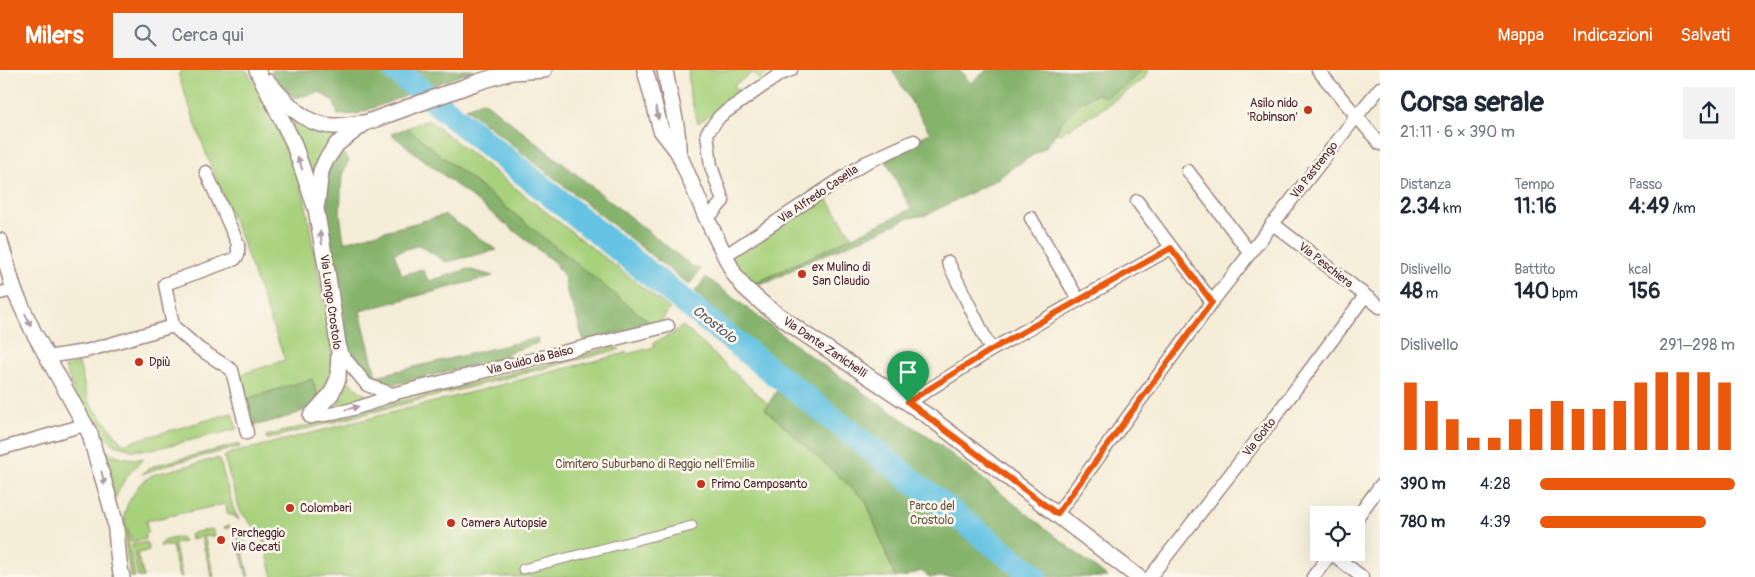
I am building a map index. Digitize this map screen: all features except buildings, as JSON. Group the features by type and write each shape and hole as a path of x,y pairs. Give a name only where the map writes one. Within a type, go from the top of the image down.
{"street":[{"name":"Via Lungo Crostolo","path":"258,70 295,111 309,120 335,126 365,123"},
{"name":"Via Lungo Crostolo","path":"258,70 293,142 316,209 339,351 338,379 331,394 311,416"},
{"name":"Via Lungo Crostolo","path":"316,209 320,177 326,160 337,144 365,123 513,71 544,70"},
{"path":"645,70 662,130 678,152"},
{"path":"665,70 678,132 678,152"},
{"path":"707,219 723,202 711,166 707,133 720,116 780,74 791,70"},
{"path":"1318,70 1380,144"},
{"name":"Via Pastrengo","path":"1057,514 1212,302 1272,223 1380,88"},
{"name":"Via Alfredo Casella","path":"726,255 865,163 914,141"},
{"name":"Via Dante Zanichelli","path":"678,152 707,219 734,274 744,287 762,303 803,333 908,402 1138,577"},
{"path":"1188,171 1250,253"},
{"path":"206,172 238,244 238,255 234,259 165,284 173,326 198,348 232,370 247,433"},
{"path":"1136,202 1212,302"},
{"path":"1031,218 1078,298"},
{"name":"Via Peschiera","path":"1272,223 1380,306"},
{"path":"0,241 7,291 90,434 94,452 103,473 114,522 121,576"},
{"path":"908,402 1078,298 1171,248"},
{"path":"948,262 991,350"},
{"name":"Via Goito","path":"1150,577 1268,426 1365,296"},
{"path":"46,356 86,351 173,326"},
{"name":"Via Guido da Baiso","path":"311,416 322,416 378,402 392,394 668,326"},
{"path":"339,351 367,385 392,394"},
{"path":"0,449 84,425"},
{"path":"1365,507 1380,486"},
{"path":"523,569 692,526"},
{"path":"1313,577 1325,561"},
{"path":"1341,561 1362,577"}],"green space":[{"path":"183,70 246,70 266,102 289,151 304,196 332,348 331,371 319,398 311,379 246,399 239,375 285,360 242,241 207,156 178,74"},
{"path":"272,70 474,70 357,114 338,115 334,102 319,92 293,98 272,73"},
{"path":"688,70 770,70 760,81 753,72 734,85 740,95 698,123 690,96"},
{"path":"892,70 959,70 971,83 987,70 1139,70 1140,72 1126,86 1105,97 1097,94 1082,101 1059,124 1056,133 1045,148 1010,169 998,179 926,215 908,218 805,263 769,282 754,284 911,209 883,155 930,133"},
{"path":"1139,70 1148,70 1144,79 1097,112 1060,134 1056,133 1062,122 1081,103 1104,89 1140,72"},
{"path":"484,101 693,267 701,269 689,285 466,108"},
{"path":"285,110 304,125 318,131 341,133 328,143 320,154 315,168 313,185"},
{"path":"428,120 670,309 662,320 653,325 407,128"},
{"path":"407,128 653,325 584,341 573,306 568,297 564,276 554,262 391,134"},
{"path":"342,152 349,160 342,175 340,213 344,242 445,215 497,250 446,262 419,245 394,253 402,275 422,269 429,281 468,269 493,276 360,311 376,376 537,338 538,343 507,353 508,357 399,383 375,383 364,375 350,354 327,217 328,170"},
{"path":"822,191 852,237 754,284 749,291 726,255"},
{"name":"Parco del Crostolo","path":"706,277 810,356 937,443 1107,577 930,577 921,571 904,577 895,577 866,501 765,409 785,378 695,292"},
{"name":"Cimitero Suburbano di Reggio nell'Emilia","path":"683,326 768,404 765,409 866,501 895,577 273,577 263,538 240,511 224,457 229,454 626,352 628,354 654,347 653,343"},
{"path":"612,347 620,349 267,439 266,436"},
{"path":"79,363 88,401 123,444 232,413 237,429 150,450 132,450 115,445 95,430 77,401 65,367"},
{"path":"312,379 319,398 313,404 289,417 253,426 246,399"},
{"path":"348,381 361,392 376,400 331,411 340,401"},
{"path":"239,444 240,447 170,464 142,474 151,467 160,464"},
{"path":"102,449 122,457 144,459 126,478 114,501 109,467"},
{"path":"219,458 234,510 239,520 228,514 225,504 146,521 148,533 145,534 146,539 131,542 124,517 128,503 139,485 152,475"},
{"path":"122,518 127,533 135,577 130,577"},
{"path":"229,525 248,546 242,548 249,577 247,577 236,534 230,527 225,529 224,527"},
{"path":"210,529 213,530 215,536 204,536 214,577 212,577 201,536 191,540 190,535"},
{"path":"179,537 184,542 174,543 182,577 179,577 172,546 160,546 163,541"},
{"path":"147,542 149,550 137,554 144,577 138,577 132,545"}],"waterway":[{"name":"Crostolo","path":"395,70 717,328 1035,577"}],"place":[{"name":"Asilo nido 'Robinson'","path":"1308,110"},
{"name":"ex Mulino di San Claudio","path":"802,274"},
{"name":"Dpiù","path":"139,362"},
{"name":"Primo Camposanto","path":"701,484"},
{"name":"Colombari","path":"290,508"},
{"name":"Camera Autopsie","path":"451,523"},
{"name":"Parcheggio Via Cecati","path":"221,540"}],"route":[{"path":"1171,248 1212,302 1057,514 908,402 1078,298 1171,248"}]}
